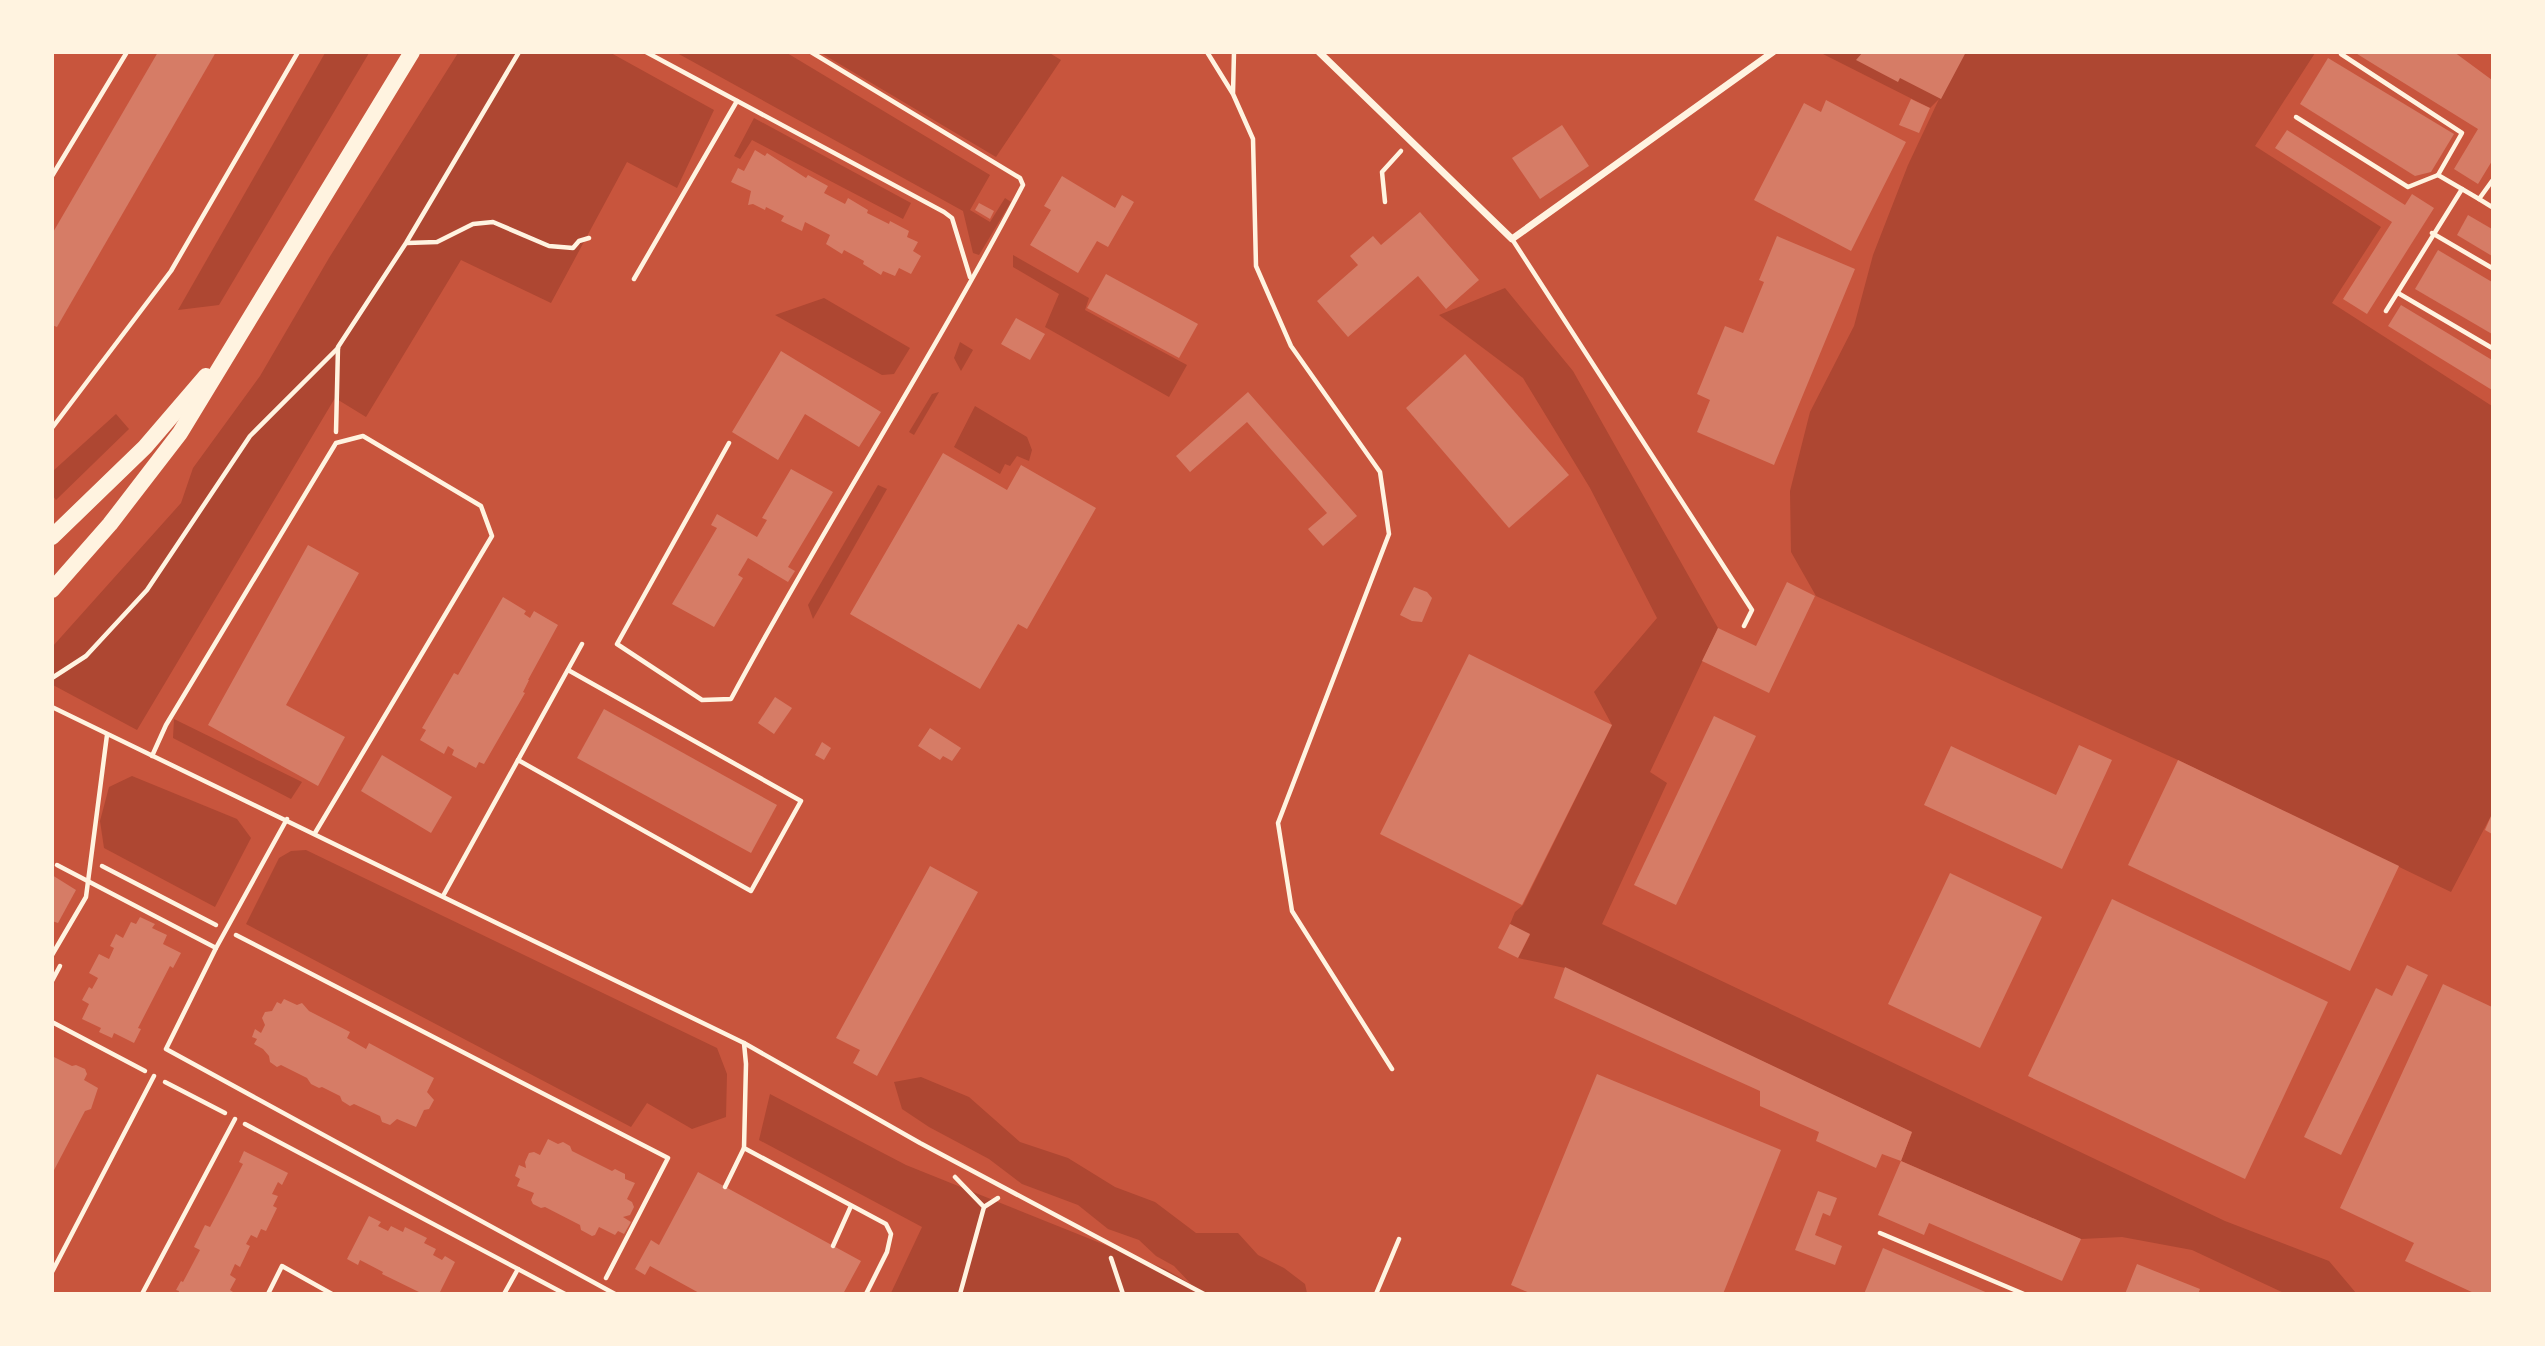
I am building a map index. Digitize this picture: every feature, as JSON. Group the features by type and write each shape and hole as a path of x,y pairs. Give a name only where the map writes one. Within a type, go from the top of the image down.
{"main road":[{"path":"52,590 110,524 180,433 412,52"},
{"path":"52,537 145,447 237,340"}],"street":[{"path":"1319,52 1512,239 1773,52"}],"lane":[{"path":"52,176 127,52"},
{"path":"52,428 171,271 298,52"},
{"path":"646,52 944,212 952,218 971,278"},
{"path":"729,443 617,644 702,700 731,699 767,631 971,278 1023,181 811,52"},
{"path":"1207,52 1233,94 1253,139 1256,266 1291,346 1380,472 1389,534 1278,823 1292,911 1392,1069"},
{"path":"1233,94 1234,52"},
{"path":"2296,117 2408,187 2438,175 2462,133 2341,54"},
{"path":"634,279 737,102"},
{"path":"2438,175 2493,207"},
{"path":"2479,199 2493,181"},
{"path":"2386,311 2432,233 2462,189"},
{"path":"2432,233 2493,268"},
{"path":"1512,239 1752,610 1744,626"},
{"path":"2398,293 2493,348"},
{"path":"152,756 166,725 336,443 363,436 481,506 492,536 315,833"},
{"path":"443,896 582,644"},
{"path":"518,760 751,891 801,801 568,670"},
{"path":"52,707 744,1043 920,1143 1204,1293"},
{"path":"52,955 86,897 107,735"},
{"path":"287,820 216,948 166,1049 615,1293"},
{"path":"57,865 216,948"},
{"path":"725,1187 744,1148 744,1043"},
{"path":"52,1272 153,1076"},
{"path":"142,1293 234,1119"},
{"path":"744,1148 887,1224 891,1234 887,1252 866,1293"},
{"path":"833,1246 851,1206"},
{"path":"1880,1233 2024,1293"},
{"path":"1376,1293 1399,1239"},
{"path":"268,1293 282,1266 332,1293"}],"path":[{"path":"52,678 86,656 147,590 250,436 338,347 406,243 519,52"},
{"path":"1385,202 1382,172 1411,141"},
{"path":"406,243 437,242 473,224 493,222 549,246 573,248 589,238"},
{"path":"336,443 338,347"},
{"path":"89,859 668,1158 602,1286"},
{"path":"52,1022 565,1293"},
{"path":"948,1170 985,1207 960,1293"},
{"path":"1111,1244 1110,1252 1123,1293"},
{"path":"504,1293 518,1269"}],"shaded area":[{"path":"1048,52 1061,60 996,157 821,53"},
{"path":"325,53 369,53 219,305 178,310"},
{"path":"458,53 611,53 714,110 677,188 627,162 551,303 461,260 366,417 335,398 137,730 53,685 53,646 181,503 193,468 260,376 329,258"},
{"path":"677,53 787,53 990,175 970,210 990,222 1005,198 1011,202 979,255 973,253 963,211"},
{"path":"1821,53 2315,53 2255,146 2381,227 2332,303 2492,406 2492,814 2451,892 2178,760 1816,596 1791,552 1790,491 1810,412 1854,326 1873,255 1908,165 1939,99 1930,108"},
{"path":"754,118 911,203 903,219 752,140 740,159 734,156"},
{"path":"1013,255 1089,298 1085,310 1187,365 1169,397 1045,327 1059,294 1013,267"},
{"path":"1505,288 1573,371 1718,628 1650,772 1667,783 1602,924 2225,1221 2329,1261 2356,1293 2284,1293 2192,1250 2122,1237 2081,1239 1901,1161 1912,1132 1565,968 1518,958 1530,935 1510,924 1515,912 1523,905 1612,725 1594,692 1657,618 1590,488 1523,378 1439,315"},
{"path":"824,298 910,348 894,374 882,375 775,315"},
{"path":"960,342 973,350 961,371 954,358"},
{"path":"939,392 914,435 909,432 932,394"},
{"path":"975,406 1027,437 1032,450 1029,461 1017,456 1010,466 1005,464 1000,474 954,447"},
{"path":"116,414 129,429 56,500 53,496 53,471"},
{"path":"878,485 887,489 813,619 808,605"},
{"path":"174,719 302,782 291,799 173,738"},
{"path":"132,776 237,819 251,838 215,907 104,848 100,821 109,787"},
{"path":"306,850 717,1048 727,1074 726,1117 692,1129 647,1103 631,1127 246,924 279,858 291,851"},
{"path":"921,1077 969,1097 1020,1142 1068,1158 1115,1187 1155,1202 1196,1233 1238,1233 1258,1255 1284,1268 1305,1284 1307,1293 891,1293 922,1227 759,1140 770,1094 906,1165 1165,1269 1191,1284 1174,1266 1156,1256 1139,1240 1108,1229 1078,1205 1022,1184 989,1159 929,1127 902,1109 894,1082"}],"building":[{"path":"158,52 216,52 57,327 52,325 52,234"},
{"path":"1863,52 1966,52 1941,99 1900,78 1898,82 1856,60"},
{"path":"2354,52 2454,52 2492,80 2492,161 2478,184 2454,169 2478,129"},
{"path":"2328,58 2454,134 2431,172 2415,176 2300,104"},
{"path":"1911,99 1930,108 1919,133 1899,125"},
{"path":"1826,100 1906,142 1851,251 1754,200 1804,103 1821,112"},
{"path":"1562,125 1589,166 1540,199 1512,158"},
{"path":"2287,130 2405,205 2412,194 2434,208 2367,314 2343,299 2392,222 2275,148"},
{"path":"755,150 765,156 767,153 806,178 808,175 828,186 824,193 845,204 848,198 868,210 867,213 909,231 907,237 918,242 913,251 921,256 911,274 899,268 895,276 883,271 881,275 863,264 864,261 844,250 842,254 826,244 830,235 805,222 802,231 781,221 784,216 766,207 765,210 753,204 748,205 751,191 731,182 738,168 744,171"},
{"path":"1062,176 1115,208 1122,195 1134,202 1108,247 1097,241 1078,273 1030,245 1051,210 1044,206"},
{"path":"979,203 994,211 990,219 975,210"},
{"path":"1420,212 1479,280 1446,309 1418,276 1348,337 1317,301 1358,265 1350,256 1373,236 1381,245"},
{"path":"2468,215 2492,229 2492,256 2457,235"},
{"path":"1777,236 1855,269 1774,465 1697,432 1710,400 1697,394 1725,326 1743,333 1764,282 1759,280"},
{"path":"2438,250 2492,282 2492,334 2415,289"},
{"path":"1106,274 1198,324 1179,358 1087,308"},
{"path":"2401,305 2492,360 2492,390 2388,326"},
{"path":"1016,318 1045,334 1030,360 1001,344"},
{"path":"781,351 881,412 859,447 805,414 778,460 732,432"},
{"path":"1465,354 1569,475 1509,528 1406,408"},
{"path":"1248,392 1357,516 1323,546 1308,529 1327,513 1247,422 1190,472 1176,456"},
{"path":"943,453 1007,490 1021,465 1096,508 1027,629 1018,624 980,689 850,614"},
{"path":"791,469 833,492 788,567 795,571 788,582 748,558 738,575 743,578 714,627 672,604 717,528 711,525 717,514 757,537 767,520 762,518"},
{"path":"308,545 359,573 286,705 345,737 318,786 208,725"},
{"path":"1787,582 1815,596 1769,693 1702,661 1718,628 1756,646"},
{"path":"1414,587 1427,592 1432,598 1422,622 1400,615"},
{"path":"503,597 526,611 524,614 530,618 534,611 558,625 528,680 523,692 525,693 484,764 479,762 476,768 452,755 454,750 448,746 444,754 420,740 426,730 422,728 454,673 458,675"},
{"path":"1469,654 1612,725 1522,905 1380,834"},
{"path":"775,697 792,708 774,734 758,723"},
{"path":"604,709 777,805 751,853 577,758"},
{"path":"1714,716 1756,736 1676,905 1634,885"},
{"path":"930,728 961,748 952,761 943,756 940,760 918,746"},
{"path":"822,742 831,748 824,760 815,755"},
{"path":"2079,745 2112,760 2062,869 1924,805 1951,746 2056,795"},
{"path":"382,755 452,797 431,833 361,791"},
{"path":"2178,760 2399,866 2350,971 2128,865"},
{"path":"2492,814 2492,834 2485,830"},
{"path":"930,866 978,892 877,1076 853,1063 860,1050 836,1038"},
{"path":"1950,873 2042,917 1980,1048 1888,1004"},
{"path":"52,875 76,890 58,923 52,921"},
{"path":"2112,899 2328,1002 2245,1179 2028,1076"},
{"path":"140,917 155,924 152,928 167,935 163,944 181,953 173,968 170,966 138,1028 141,1029 134,1043 114,1033 112,1038 99,1032 101,1028 82,1019 89,1004 82,1000 98,978 89,973 99,954 109,959 114,948 110,946 116,934 123,938 131,922 136,924"},
{"path":"1510,924 1530,934 1518,958 1498,948"},
{"path":"2407,965 2428,975 2341,1155 2304,1137 2376,988 2392,996"},
{"path":"1565,967 1912,1132 1901,1161 1882,1154 1876,1168 1816,1141 1819,1132 1760,1106 1760,1091 1554,998"},
{"path":"2443,984 2492,1007 2492,1294 2476,1294 2405,1261 2414,1243 2340,1208"},
{"path":"284,999 297,1005 302,1003 309,1011 350,1032 347,1038 366,1049 369,1043 434,1078 427,1092 434,1100 429,1109 424,1110 416,1127 397,1119 390,1125 382,1122 380,1116 354,1104 350,1106 342,1101 340,1096 311,1084 307,1078 281,1065 277,1067 270,1062 263,1049 254,1044 257,1039 252,1037 255,1029 261,1033 265,1025 262,1018 265,1012 272,1011 277,1002 281,1004"},
{"path":"54,1057 85,1069 87,1074 84,1080 98,1088 91,1109 85,1111 52,1174"},
{"path":"1597,1074 1781,1150 1723,1294 1532,1294 1511,1285"},
{"path":"548,1139 558,1144 563,1142 570,1146 572,1151 612,1171 615,1169 625,1174 625,1179 635,1183 627,1199 634,1207 630,1215 623,1217 631,1222 624,1234 618,1231 615,1235 599,1227 592,1236 581,1230 580,1225 545,1207 533,1204 531,1200 534,1193 517,1186 520,1179 515,1176 519,1165 526,1168 525,1162 529,1153 540,1155"},
{"path":"244,1151 288,1173 282,1185 278,1182 272,1194 278,1196 273,1206 277,1208 266,1231 261,1229 257,1238 251,1235 246,1244 250,1246 240,1267 235,1264 230,1275 236,1279 230,1290 236,1294 178,1294 179,1291 176,1290 200,1250 194,1247 205,1225 210,1227 227,1195 243,1164 239,1162"},
{"path":"1901,1161 2081,1239 2062,1281 1929,1223 1924,1235 1878,1215"},
{"path":"698,1172 861,1261 843,1294 701,1294 650,1266 645,1275 635,1269 651,1240 659,1245"},
{"path":"1818,1191 1837,1198 1830,1216 1823,1213 1815,1235 1842,1246 1835,1265 1795,1250"},
{"path":"369,1216 381,1222 378,1226 388,1231 391,1226 403,1232 405,1227 427,1238 424,1243 436,1249 433,1255 442,1260 445,1256 455,1262 439,1294 423,1294 360,1260 358,1265 347,1259"},
{"path":"1883,1248 1990,1294 1864,1294"},
{"path":"2137,1264 2200,1289 2198,1294 2125,1294"}]}
